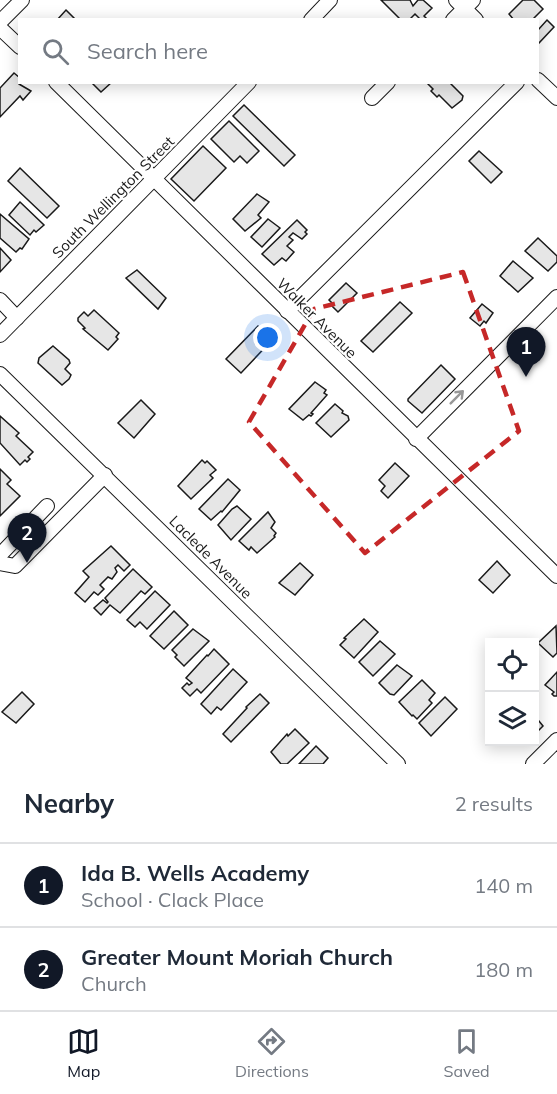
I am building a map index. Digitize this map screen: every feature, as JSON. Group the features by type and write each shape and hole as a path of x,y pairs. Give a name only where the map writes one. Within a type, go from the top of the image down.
{"street":[{"path":"0,22 22,0"},
{"path":"312,18 321,3"},
{"path":"454,18 464,3 475,18"},
{"path":"0,28 18,45"},
{"path":"539,82 557,98"},
{"name":"Walker Avenue","path":"58,84 557,576"},
{"name":"South Wellington Street","path":"0,335 247,84"},
{"path":"372,98 386,84"},
{"path":"287,311 516,84"},
{"path":"416,439 557,297"},
{"path":"0,300 17,318"},
{"name":"Laclede Avenue","path":"0,374 398,764"},
{"path":"0,563 15,566 105,475"},
{"path":"0,555 47,506"},
{"path":"533,764 557,740"}],"highlighted area":[{"path":"463,272 519,431 365,553 249,422 314,309"}],"building":[{"path":"381,0 410,0 413,6 418,0 423,0 432,8 424,16 426,18 419,18 415,14 411,18 399,18"},
{"path":"523,0 534,0 543,9 534,18 512,18 509,14"},
{"path":"66,10 74,18 59,18"},
{"path":"547,20 554,27 539,43 539,29"},
{"path":"14,73 18,76 18,84 31,91 23,100 20,96 0,117 0,88"},
{"path":"93,84 110,84 101,92"},
{"path":"428,84 451,84 463,96 462,100 452,108 439,95 437,97 431,91 433,89"},
{"path":"244,105 295,155 284,166 233,116"},
{"path":"229,121 259,151 247,163 240,156 234,162 211,139"},
{"path":"203,146 226,168 194,201 171,179"},
{"path":"479,151 502,172 491,183 469,161"},
{"path":"20,168 59,206 47,218 8,181"},
{"path":"257,194 269,202 258,215 261,218 245,231 233,219"},
{"path":"20,202 44,225 30,235 9,215"},
{"path":"0,214 29,239 22,249 16,252 0,238"},
{"path":"268,219 280,228 262,247 251,237"},
{"path":"297,220 307,230 305,232 307,234 302,239 293,233 289,237 293,240 287,246 294,252 286,261 282,258 274,265 262,254"},
{"path":"538,238 557,256 557,262 548,271 525,251"},
{"path":"0,248 11,260 0,272"},
{"path":"513,261 533,278 518,292 500,276"},
{"path":"137,270 166,298 158,309 126,278"},
{"path":"346,283 357,293 338,312 329,300"},
{"path":"400,302 412,313 373,352 361,341"},
{"path":"482,304 493,313 486,323 484,321 480,326 470,318"},
{"path":"94,310 119,333 116,337 118,339 108,350 83,329 85,328 78,321 84,312 88,316"},
{"path":"258,326 273,339 241,373 226,359"},
{"path":"53,346 70,363 65,369 71,375 62,385 38,363 39,358"},
{"path":"441,365 455,379 422,413 408,399"},
{"path":"315,382 326,390 324,393 327,395 311,413 313,414 303,420 289,409"},
{"path":"141,400 155,414 134,438 118,423"},
{"path":"335,404 343,411 342,413 348,416 349,420 331,437 316,423"},
{"path":"0,416 19,433 16,436 33,452 27,462 25,460 20,465 0,443"},
{"path":"202,460 205,463 207,461 216,470 210,475 213,478 191,499 178,486"},
{"path":"395,463 409,476 388,498 381,491 385,486 379,480"},
{"path":"0,469 11,480 7,484 20,496 0,516"},
{"path":"228,479 240,490 222,512 211,520 199,509"},
{"path":"237,506 251,519 231,540 218,525"},
{"path":"268,512 275,522 271,528 276,533 275,537 257,553 251,547 249,550 239,541"},
{"path":"111,546 130,565 124,571 118,565 115,568 117,572 112,579 108,577 100,585 104,589 98,595 94,592 85,602 75,593 89,577 83,571"},
{"path":"497,561 510,575 493,593 479,580"},
{"path":"300,563 313,575 295,595 279,583"},
{"path":"133,569 152,587 145,594 141,591 120,613 110,605 101,615 94,608 103,600 108,602 105,598"},
{"path":"155,591 170,605 147,629 140,622 135,627 127,620"},
{"path":"174,611 188,625 164,649 150,636"},
{"path":"364,619 378,632 354,658 340,645 346,639 344,638"},
{"path":"556,626 557,653 553,657 539,642"},
{"path":"193,629 209,641 184,666 172,650"},
{"path":"380,641 395,654 373,676 359,662"},
{"path":"214,649 229,664 201,693 197,689 190,696 182,688 187,683 189,685 192,683 186,678"},
{"path":"397,665 412,676 394,695 379,683"},
{"path":"233,669 247,682 221,710 217,707 211,714 201,704"},
{"path":"557,672 557,696 554,696 552,694 554,692 545,685"},
{"path":"422,680 435,693 429,700 432,703 417,719 399,702"},
{"path":"22,692 34,704 16,723 2,712"},
{"path":"260,694 269,703 231,742 223,734"},
{"path":"445,697 457,709 431,736 419,723"},
{"path":"295,729 309,743 287,764 281,764 271,752 287,734 288,736"},
{"path":"316,746 328,758 323,764 299,764"}],"place":[{"name":"Ida B. Wells Academy","path":"526,377"},
{"name":"Greater Mount Moriah Church","path":"27,563"}]}
